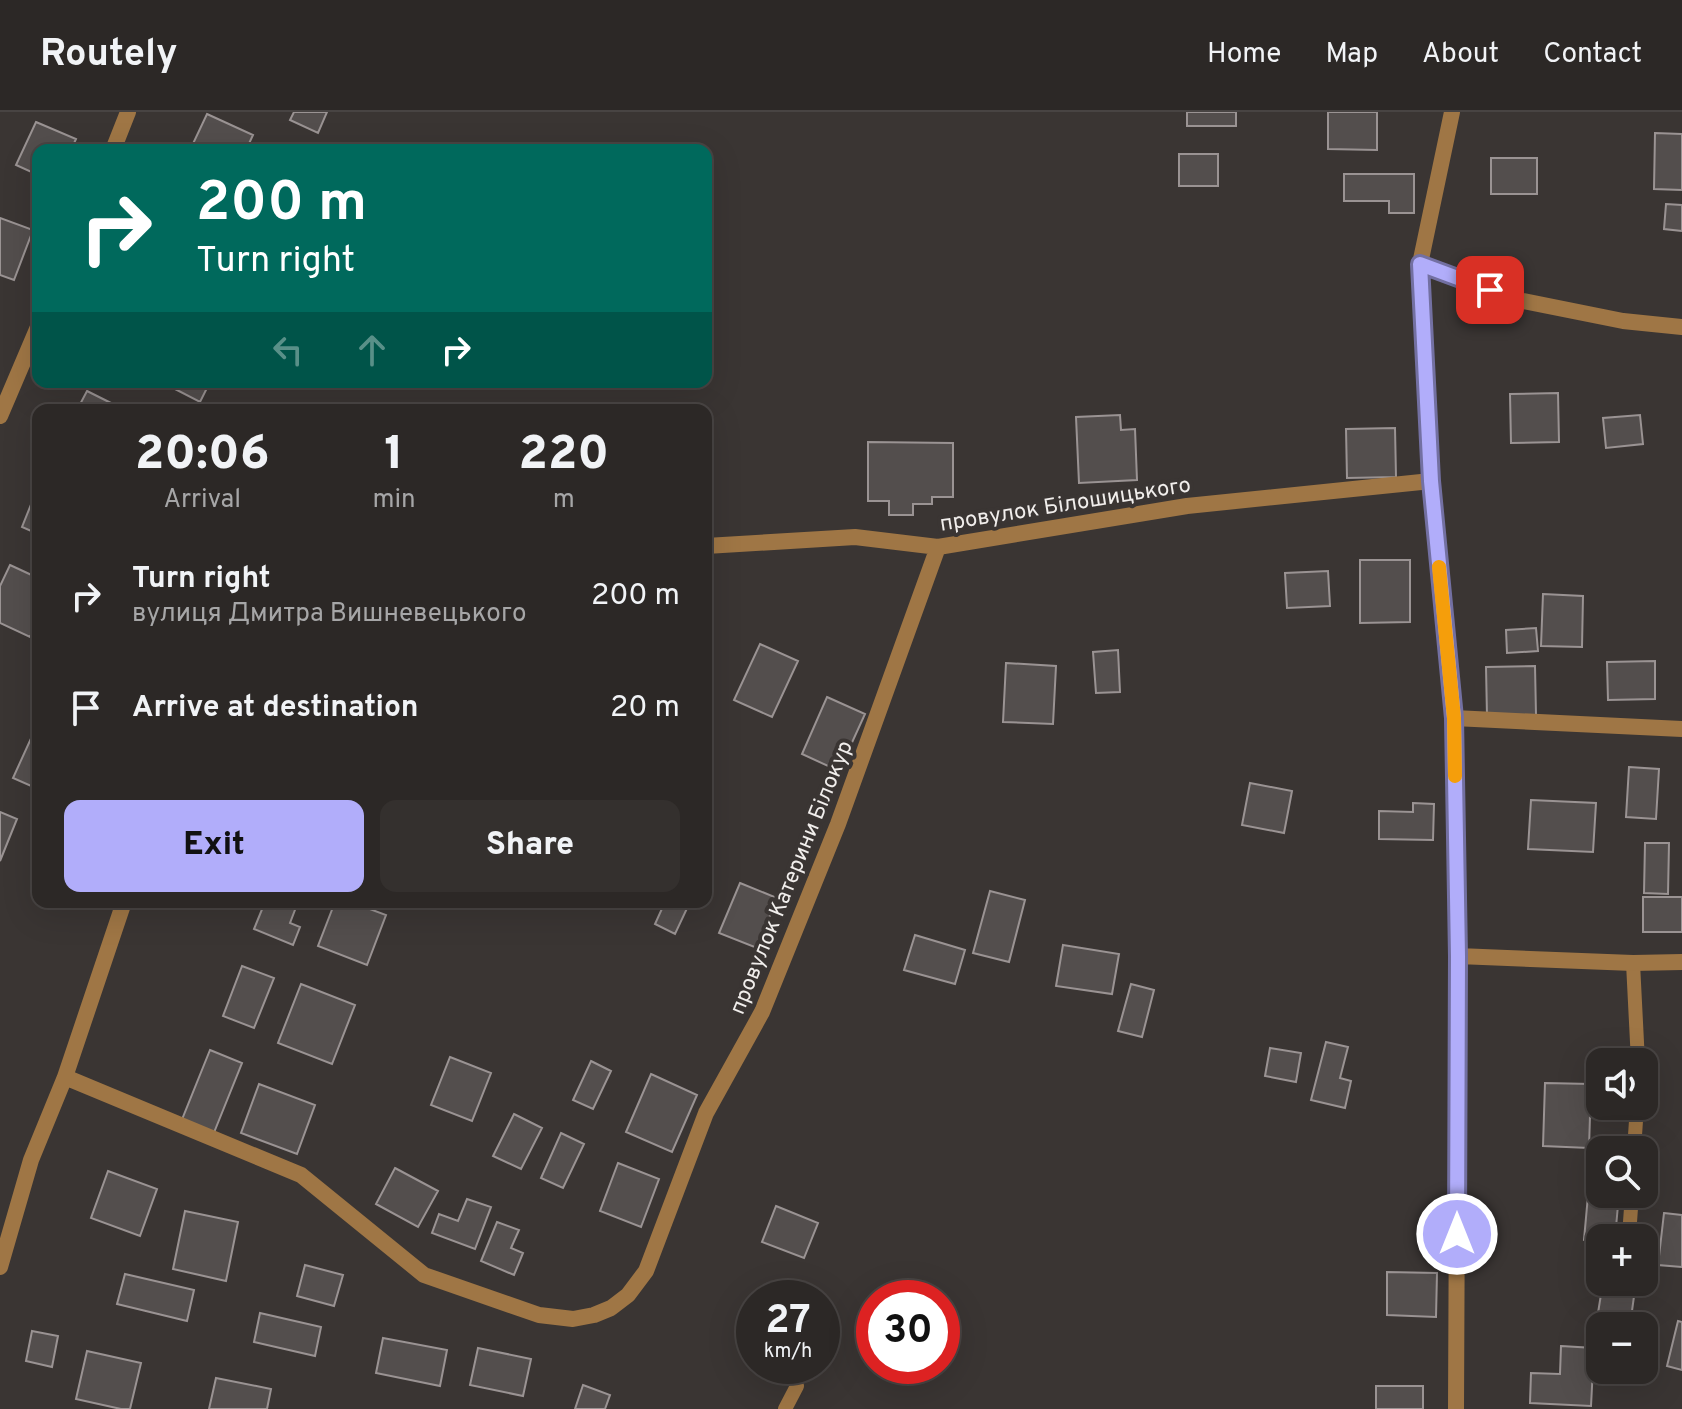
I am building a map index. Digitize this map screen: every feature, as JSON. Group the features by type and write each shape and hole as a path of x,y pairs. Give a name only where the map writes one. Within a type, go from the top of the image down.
{"street":[{"path":"115,144 128,112"},
{"path":"1452,112 1420,264 1431,481 1454,718 1458,956 1456,1409"},
{"path":"1420,264 1513,299 1623,321 1682,327"},
{"path":"0,416 32,341"},
{"name":"провулок Білошицького","path":"712,546 855,537 938,547 1187,506 1431,481"},
{"name":"провулок Катерини Білокур","path":"65,1077 301,1175 424,1275 539,1315 573,1319 611,1308 628,1295 646,1271 706,1113 762,1012 838,824 938,547"},
{"path":"1454,718 1682,729"},
{"path":"0,1267 31,1160 65,1077 122,908"},
{"path":"1458,956 1682,962"}],"lane":[{"path":"1633,963 1637,1048"},
{"path":"785,1409 797,1386"}],"building":[{"path":"294,112 327,112 318,133 290,120"},
{"path":"1187,112 1236,112 1236,126 1187,126"},
{"path":"1328,112 1377,112 1377,150 1328,149"},
{"path":"207,114 253,135 249,144 193,144"},
{"path":"36,122 76,139 74,144 32,144 32,172 16,165"},
{"path":"1655,133 1682,134 1682,190 1654,189"},
{"path":"1179,154 1218,154 1218,186 1179,186"},
{"path":"1491,158 1537,158 1537,194 1491,194"},
{"path":"1344,174 1414,174 1414,213 1389,213 1389,201 1344,201"},
{"path":"1666,204 1682,205 1682,231 1664,229"},
{"path":"0,218 32,230 32,233 14,280 0,275"},
{"path":"173,388 207,388 200,402"},
{"path":"87,391 113,404 80,404"},
{"path":"1558,393 1559,442 1511,443 1510,394"},
{"path":"1120,415 1121,430 1135,429 1137,480 1079,483 1076,417"},
{"path":"1640,415 1643,444 1606,448 1603,418"},
{"path":"1395,428 1396,477 1347,478 1346,429"},
{"path":"868,442 953,443 953,497 932,497 932,504 913,504 913,515 889,515 889,501 868,501"},
{"path":"32,502 32,531 22,527"},
{"path":"1360,560 1410,560 1410,622 1360,623"},
{"path":"10,565 32,575 30,637 0,623 0,586"},
{"path":"1328,571 1330,606 1287,608 1285,573"},
{"path":"1543,594 1583,596 1582,647 1541,646"},
{"path":"1536,628 1538,651 1507,653 1506,630"},
{"path":"760,644 798,661 772,717 734,700"},
{"path":"1118,650 1120,692 1096,693 1093,652"},
{"path":"1655,661 1655,699 1608,700 1607,662"},
{"path":"1006,663 1056,666 1053,724 1003,722"},
{"path":"1535,666 1536,715 1487,716 1486,667"},
{"path":"827,697 865,714 839,771 802,754"},
{"path":"32,736 32,786 13,778"},
{"path":"1629,767 1659,769 1656,819 1626,817"},
{"path":"1250,783 1292,791 1284,833 1242,825"},
{"path":"1531,800 1596,803 1593,852 1528,849"},
{"path":"1413,803 1434,804 1433,840 1379,839 1379,811 1413,812"},
{"path":"0,812 17,819 0,861"},
{"path":"1645,843 1669,843 1668,894 1644,893"},
{"path":"740,883 777,898 757,948 719,933"},
{"path":"990,891 1025,900 1009,962 973,953"},
{"path":"1643,897 1682,897 1682,932 1643,932"},
{"path":"263,908 296,908 290,923 300,927 293,945 254,929"},
{"path":"333,908 367,908 386,915 367,965 318,946"},
{"path":"662,908 687,908 675,934 655,924"},
{"path":"915,935 965,950 955,984 904,970"},
{"path":"1063,945 1119,954 1112,994 1056,986"},
{"path":"242,966 274,978 254,1028 223,1016"},
{"path":"301,984 355,1005 332,1064 278,1043"},
{"path":"1131,984 1154,990 1142,1037 1118,1031"},
{"path":"1326,1042 1348,1047 1340,1078 1351,1081 1345,1108 1311,1100"},
{"path":"1270,1048 1301,1053 1296,1082 1265,1076"},
{"path":"210,1050 242,1063 213,1135 181,1122"},
{"path":"450,1057 491,1073 472,1121 431,1105"},
{"path":"591,1061 611,1071 593,1109 573,1100"},
{"path":"651,1074 697,1095 672,1152 626,1132"},
{"path":"1545,1083 1586,1084 1586,1120 1590,1120 1586,1148 1543,1146"},
{"path":"259,1084 315,1105 297,1154 241,1133"},
{"path":"514,1114 542,1128 521,1169 493,1156"},
{"path":"561,1133 584,1144 563,1188 541,1178"},
{"path":"618,1163 659,1179 641,1227 600,1211"},
{"path":"395,1168 438,1191 418,1227 376,1204"},
{"path":"108,1171 157,1189 140,1236 91,1218"},
{"path":"467,1199 491,1207 475,1249 432,1233 439,1214 458,1221"},
{"path":"776,1206 818,1223 804,1258 762,1242"},
{"path":"1587,1208 1618,1208 1616,1224 1586,1224 1584,1240"},
{"path":"185,1211 238,1222 226,1281 173,1269"},
{"path":"1664,1213 1682,1215 1682,1267 1658,1265"},
{"path":"497,1222 519,1230 511,1248 523,1253 514,1275 481,1261"},
{"path":"305,1265 343,1275 334,1306 297,1296"},
{"path":"1387,1272 1437,1273 1436,1317 1387,1315"},
{"path":"125,1274 194,1290 187,1321 117,1304"},
{"path":"1601,1296 1634,1296 1632,1312 1598,1312"},
{"path":"260,1313 321,1327 315,1356 254,1342"},
{"path":"1678,1321 1682,1322 1682,1370 1667,1366"},
{"path":"32,1331 58,1336 52,1367 26,1361"},
{"path":"383,1338 447,1350 440,1386 376,1373"},
{"path":"1561,1346 1586,1348 1586,1384 1592,1384 1591,1406 1530,1403 1531,1373 1560,1374"},
{"path":"478,1348 531,1359 523,1396 470,1385"},
{"path":"87,1351 141,1363 130,1409 76,1399"},
{"path":"216,1378 271,1389 267,1409 209,1409"},
{"path":"583,1385 610,1395 605,1409 575,1409"},
{"path":"1376,1386 1423,1386 1423,1409 1376,1409"}],"slow traffic":[{"path":"1439,567 1454,718 1455,776"}],"route":[{"path":"1457,1234 1458,956 1454,718 1431,481 1420,264 1490,290"}]}
